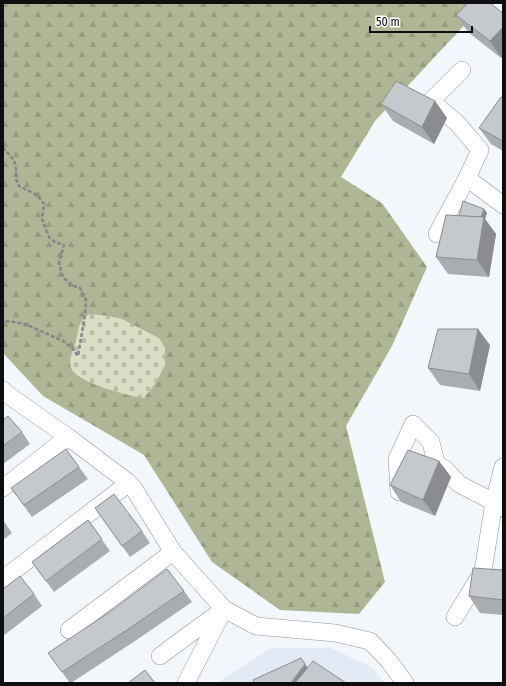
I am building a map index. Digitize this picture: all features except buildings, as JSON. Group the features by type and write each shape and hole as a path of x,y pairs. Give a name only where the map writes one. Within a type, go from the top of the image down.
{"lane":[{"path":"436,234 484,144 431,101 462,70"},
{"path":"467,178 503,205"},
{"path":"4,394 68,437 129,483 173,552 224,609 256,626 335,633 370,641 389,661 405,683"},
{"path":"399,494 398,459 413,424 431,442 436,463 446,470 459,484 499,505"},
{"path":"3,488 68,437"},
{"path":"455,617 490,572 503,466"},
{"path":"3,579 129,483"},
{"path":"69,630 173,552"},
{"path":"160,656 224,609"},
{"path":"186,683 224,609"}],"path":[{"path":"3,147 14,160 16,179 19,186 38,195 44,204 42,219 49,237 55,242 64,245 59,263 64,277 72,285 80,288 86,300 78,356 72,348 63,341 25,324 8,321 3,323"}],"shaded area":[{"path":"271,648 331,648 373,668 384,683 217,683"}],"green space":[{"path":"3,3 485,3 375,121 341,177 382,203 427,267 392,346 346,426 385,582 359,614 280,610 212,562 144,455 43,396 3,353"},
{"path":"89,314 122,319 159,338 165,348 165,365 155,384 144,398 116,392 93,384 75,374 71,368 71,358 79,326"}]}
